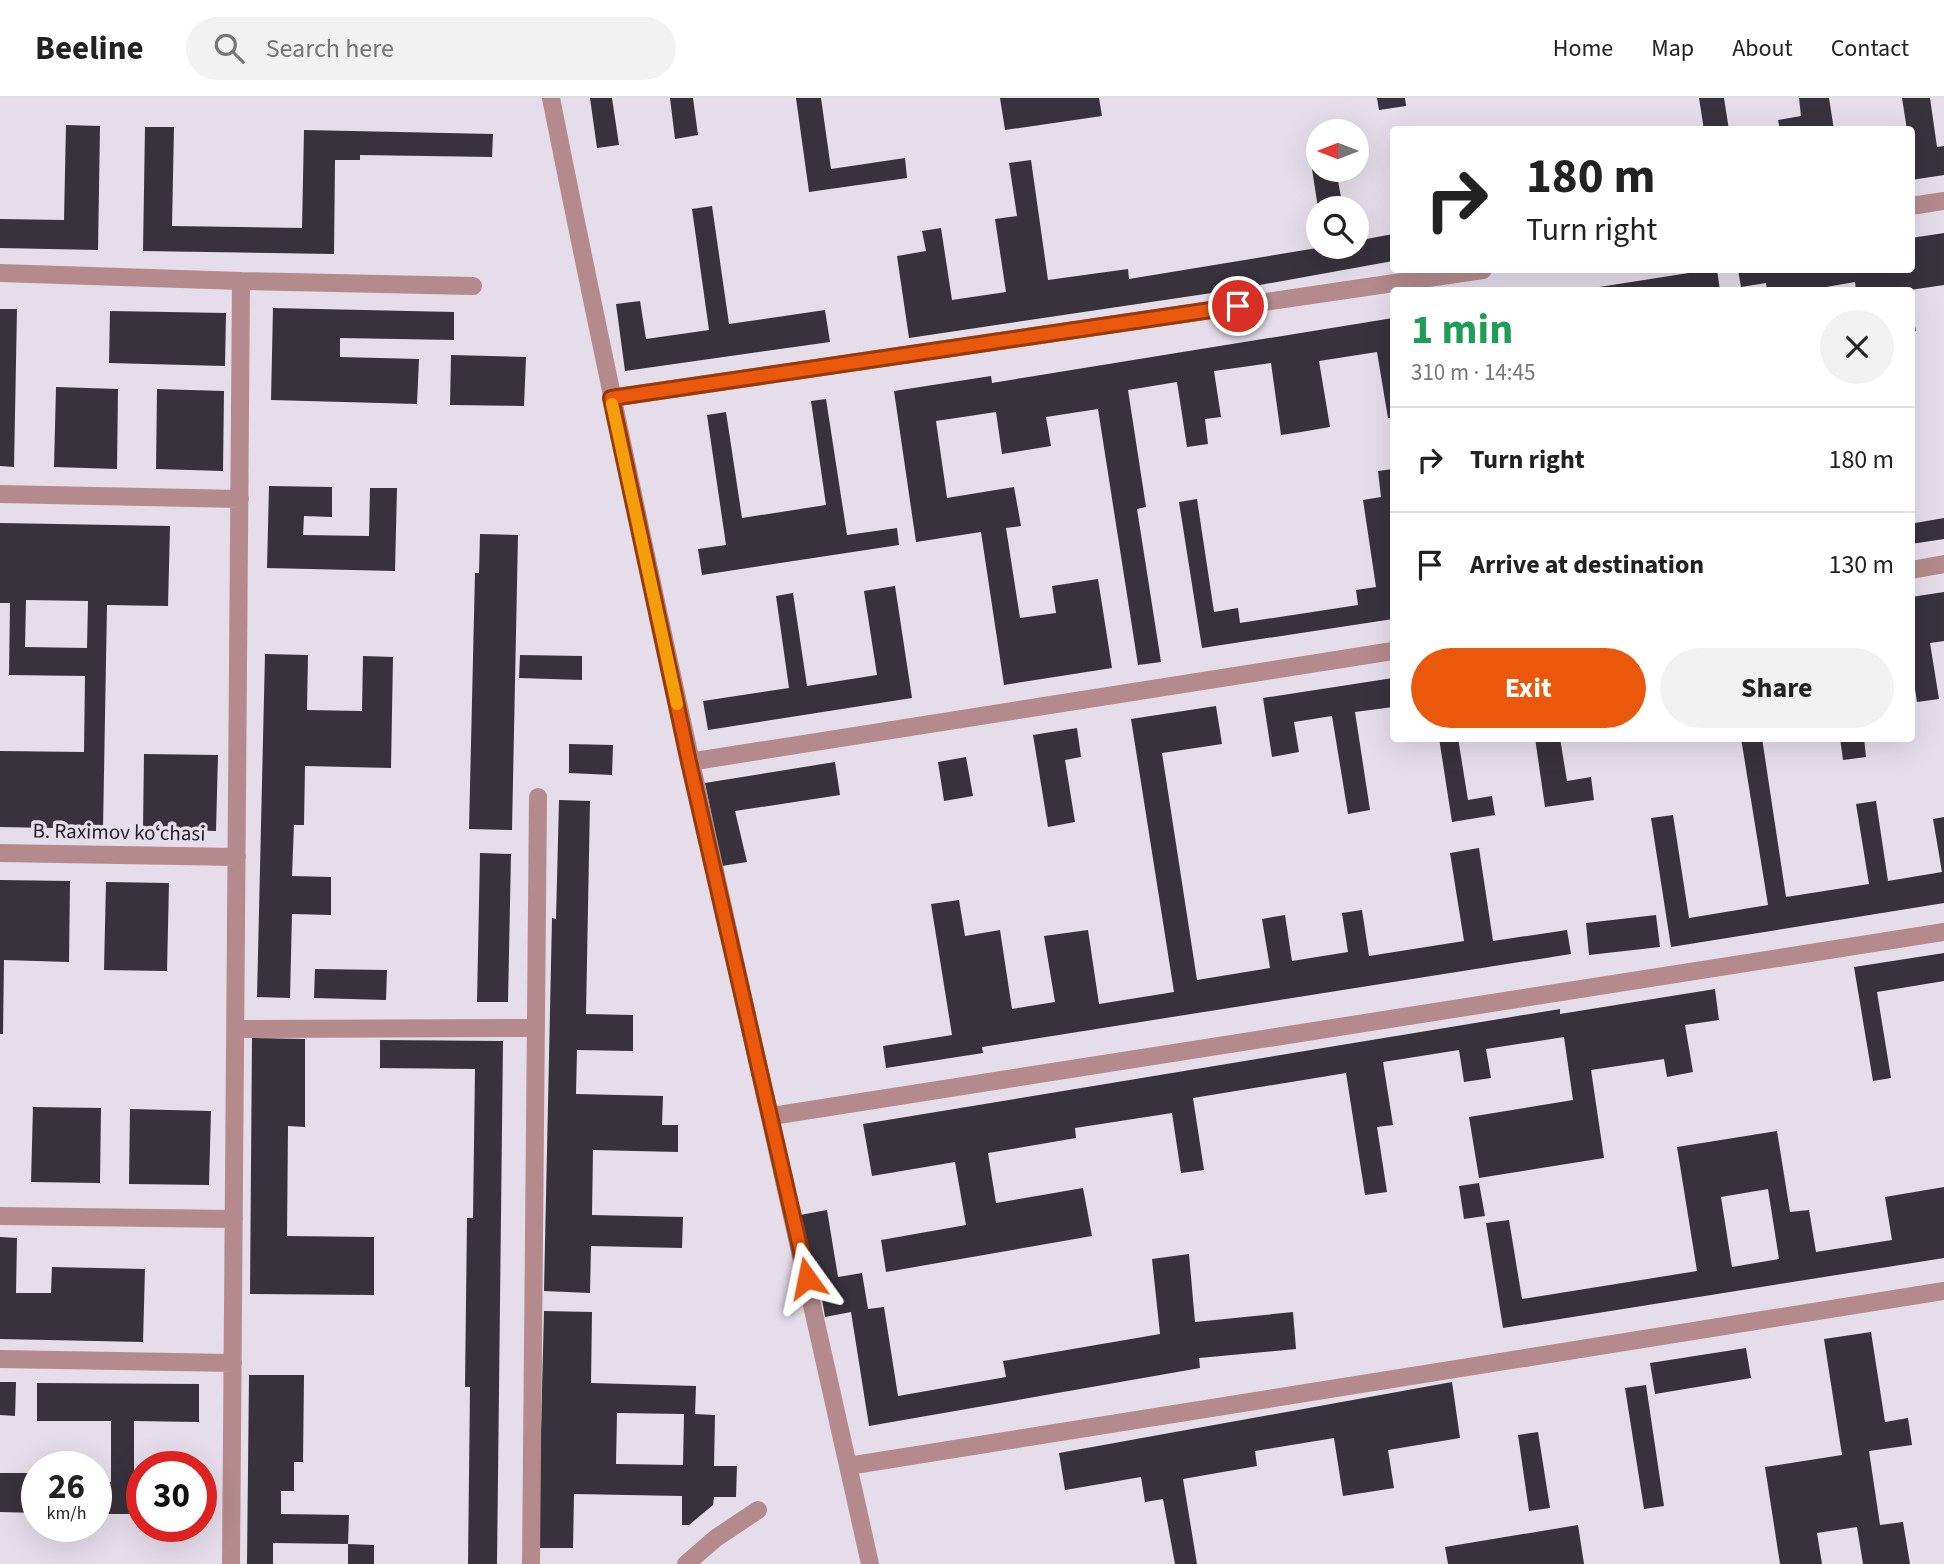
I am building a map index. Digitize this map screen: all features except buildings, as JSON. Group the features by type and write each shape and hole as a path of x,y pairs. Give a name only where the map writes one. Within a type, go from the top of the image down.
{"street":[{"path":"551,98 611,398 689,762 772,1116 870,1564"},
{"path":"1915,205 1944,201"},
{"path":"611,398 1463,273"},
{"path":"0,274 473,286"},
{"path":"231,1564 242,281"},
{"path":"0,494 240,499"},
{"path":"1915,568 1944,564"},
{"path":"689,762 1390,651"},
{"path":"531,1564 538,797"},
{"name":"B. Raximov koʻchasi","path":"0,853 237,857"},
{"path":"772,1116 1944,932"},
{"path":"236,1029 536,1028"},
{"path":"0,1216 234,1219"},
{"path":"848,1466 1944,1291"},
{"path":"0,1359 233,1363"},
{"path":"687,1564 716,1538 758,1510"}],"slow traffic":[{"path":"612,404 677,704"}],"route":[{"path":"807,1278 689,762 611,398 1238,306"}]}
